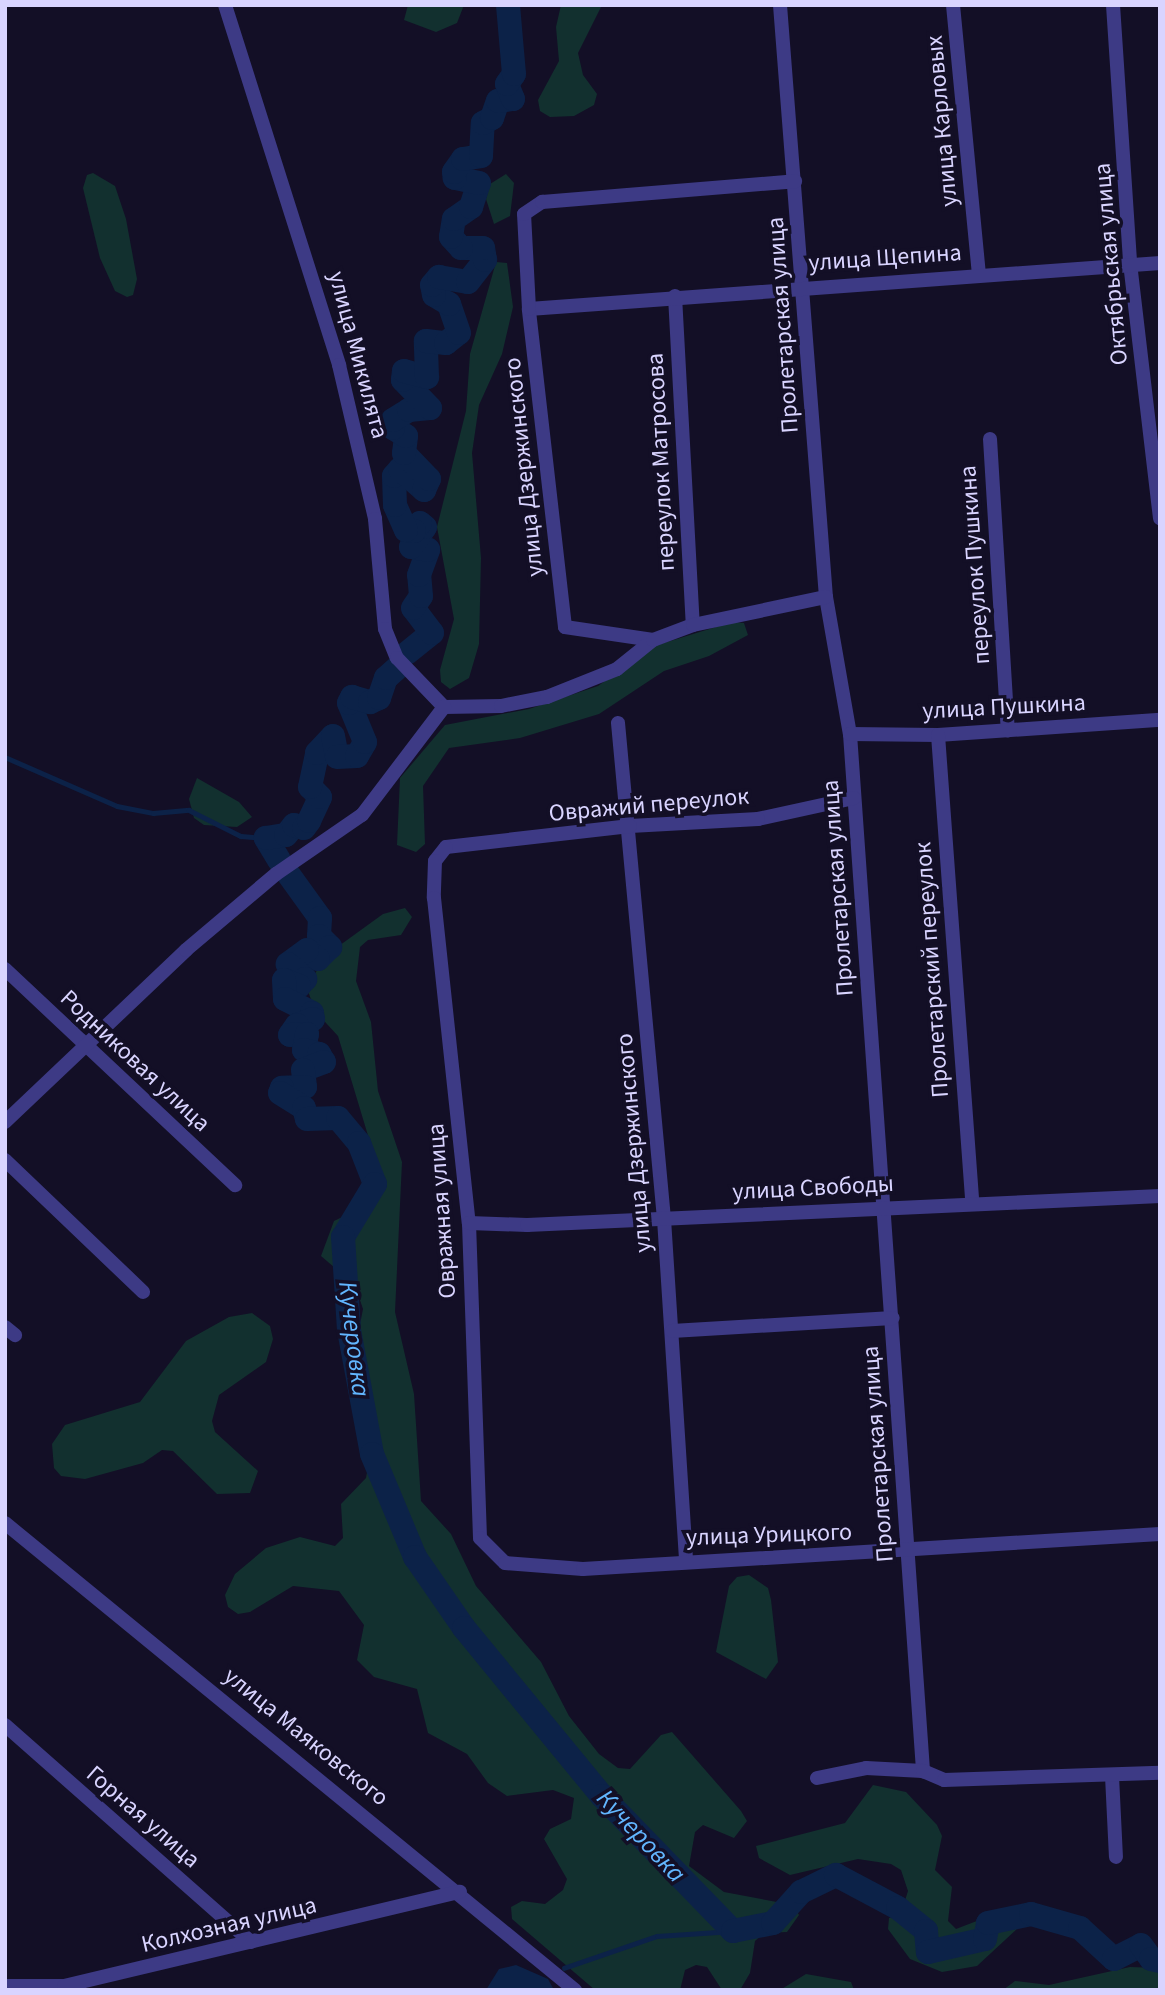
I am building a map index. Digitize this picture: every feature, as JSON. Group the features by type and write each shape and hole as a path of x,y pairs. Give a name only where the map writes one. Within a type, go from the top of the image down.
{"street":[{"name":"улица Микилята","path":"225,5 339,365 375,519 385,629 397,658 444,707"},
{"name":"Пролетарская улица","path":"780,5 826,597 850,734 923,1771"},
{"name":"улица Карловых","path":"953,5 979,274"},
{"name":"Октябрьская улица","path":"1113,5 1130,263 1160,518"},
{"name":"улица Дзержинского","path":"653,640 565,627 529,309 524,214 542,202 794,181"},
{"name":"улица Щепина","path":"529,309 674,296 1160,263"},
{"name":"переулок Матросова","path":"674,296 693,625"},
{"name":"переулок Пушкина","path":"990,439 1008,730"},
{"path":"5,1122 186,950 276,874 362,815 444,707 501,706 547,697 617,669 653,640 693,625 826,597"},
{"name":"улица Пушкина","path":"850,734 938,735 1160,720"},
{"name":"улица Дзержинского","path":"618,723 630,826 664,1219 686,1560"},
{"name":"Пролетарский переулок","path":"938,735 972,1203"},
{"name":"Овражий переулок","path":"446,848 630,826 758,819 854,798"},
{"name":"Овражная улица","path":"446,848 435,861 434,898 469,1223 480,1538 505,1563"},
{"name":"Родниковая улица","path":"5,969 234,1185"},
{"path":"5,1160 143,1292"},
{"name":"улица Свободы","path":"469,1223 664,1219 882,1205 1160,1196"},
{"path":"672,1331 892,1318"},
{"name":"улица Маяковского","path":"5,1523 460,1892 575,1990"},
{"name":"улица Урицкого","path":"505,1563 583,1569 686,1560 907,1550 1160,1534"},
{"name":"Горная улица","path":"5,1725 251,1942"},
{"path":"817,1778 866,1768 923,1771 944,1780 1160,1773"},
{"path":"1112,1776 1116,1857"},
{"name":"Колхозная улица","path":"5,1986 64,1986 460,1892"}],"green space":[{"path":"408,5 464,5 457,23 436,32 404,20"},
{"path":"561,5 602,5 578,53 583,75 597,94 594,105 574,116 550,117 540,111 538,100 559,61 556,27"},
{"path":"93,173 115,186 126,219 137,279 133,295 127,297 115,291 100,258 83,188 87,175"},
{"path":"506,174 514,183 510,216 494,224 486,199 490,184"},
{"path":"496,262 507,263 513,307 502,354 479,405 472,453 481,558 479,644 469,678 450,689 441,682 440,670 454,619 437,527 466,411 470,354"},
{"path":"732,622 744,623 748,635 709,656 664,671 599,714 520,738 449,748 423,786 425,844 416,852 397,845 400,778 445,725 529,709 598,686 651,647"},
{"path":"197,778 239,802 252,817 237,827 204,825 194,818 189,799"},
{"path":"405,908 412,917 401,935 368,940 360,947 356,981 371,1022 378,1091 402,1162 395,1312 414,1394 421,1501 451,1534 476,1586 541,1662 569,1716 599,1754 618,1768 630,1769 661,1735 672,1732 741,1811 747,1821 734,1838 703,1825 695,1832 689,1866 724,1892 793,1905 799,1915 787,1932 764,1933 755,1941 750,1973 740,1990 722,1990 707,1967 696,1965 685,1970 680,1990 595,1990 512,1919 511,1907 522,1901 545,1904 563,1890 567,1879 544,1839 550,1829 571,1819 574,1798 553,1790 507,1796 488,1783 467,1754 428,1733 417,1689 374,1677 357,1660 364,1625 339,1591 293,1586 250,1612 238,1614 228,1607 225,1595 235,1574 266,1548 300,1537 335,1546 343,1538 341,1504 366,1478 370,1455 350,1375 363,1309 355,1285 321,1256 334,1221 367,1205 374,1195 376,1162 338,1036 315,1011 307,988 325,956 383,914"},
{"path":"252,1313 270,1326 273,1339 266,1362 219,1395 212,1421 215,1432 258,1471 250,1493 217,1494 173,1451 162,1450 143,1463 85,1479 61,1476 54,1468 52,1444 65,1425 140,1402 186,1341 229,1317"},
{"path":"749,1575 768,1588 771,1600 778,1662 766,1679 716,1652 729,1586 737,1577"},
{"path":"873,1785 906,1792 937,1825 942,1836 935,1870 952,1887 948,1921 956,1929 1000,1912 1015,1917 1018,1928 977,1966 942,1972 910,1959 888,1929 889,1918 901,1913 908,1891 901,1870 891,1864 858,1859 790,1875 759,1858 756,1846 845,1823"},
{"path":"1130,1967 1160,1968 1160,1990 1003,1990 1015,1981 1049,1985"},
{"path":"806,1974 851,1982 854,1990 780,1990"}],"water":[{"path":"516,1965 548,1979 554,1990 486,1990 499,1969"}],"waterway":[{"name":"Кучеровка","path":"407,653 432,633 413,608 421,596 419,575 428,550 411,547 425,527 420,523 414,531 406,530 395,505 394,476 400,469 424,490 429,479 404,453 406,436 393,428 393,420 409,410 430,408 403,380 404,371 427,377 426,341 446,343 459,333 449,304 434,295 432,285 439,277 468,282 485,260 483,248 461,248 451,237 454,219 471,207 479,183 455,178 454,172 463,159 481,156 483,123 492,118 498,101 513,99 507,84 514,74 508,5"},
{"name":"Кучеровка","path":"279,860 266,838 286,835 294,825 304,828 309,821 320,797 310,787 317,753 333,736 337,757 357,756 365,742 349,703 352,697 370,702 379,698 386,678 397,668"},
{"path":"5,757 117,806 153,813 189,810 241,836 266,838"},
{"name":"Кучеровка","path":"289,875 320,918 319,936 330,947 318,959 307,950 288,964 305,979 299,986 284,980 285,999 312,1013 313,1019 297,1025 290,1035 307,1034 304,1050 319,1054 324,1062 303,1070 305,1087 282,1088 280,1093 304,1108 307,1119 338,1118 359,1143 375,1184 343,1237 349,1330 372,1454 415,1557 464,1628 602,1796 733,1931 773,1923 801,1892 836,1875 898,1908 926,1931 928,1952 985,1939 988,1923 1031,1914 1080,1928 1114,1959 1141,1945 1151,1959 1160,1961"},
{"path":"564,1968 657,1936 733,1931"}]}
